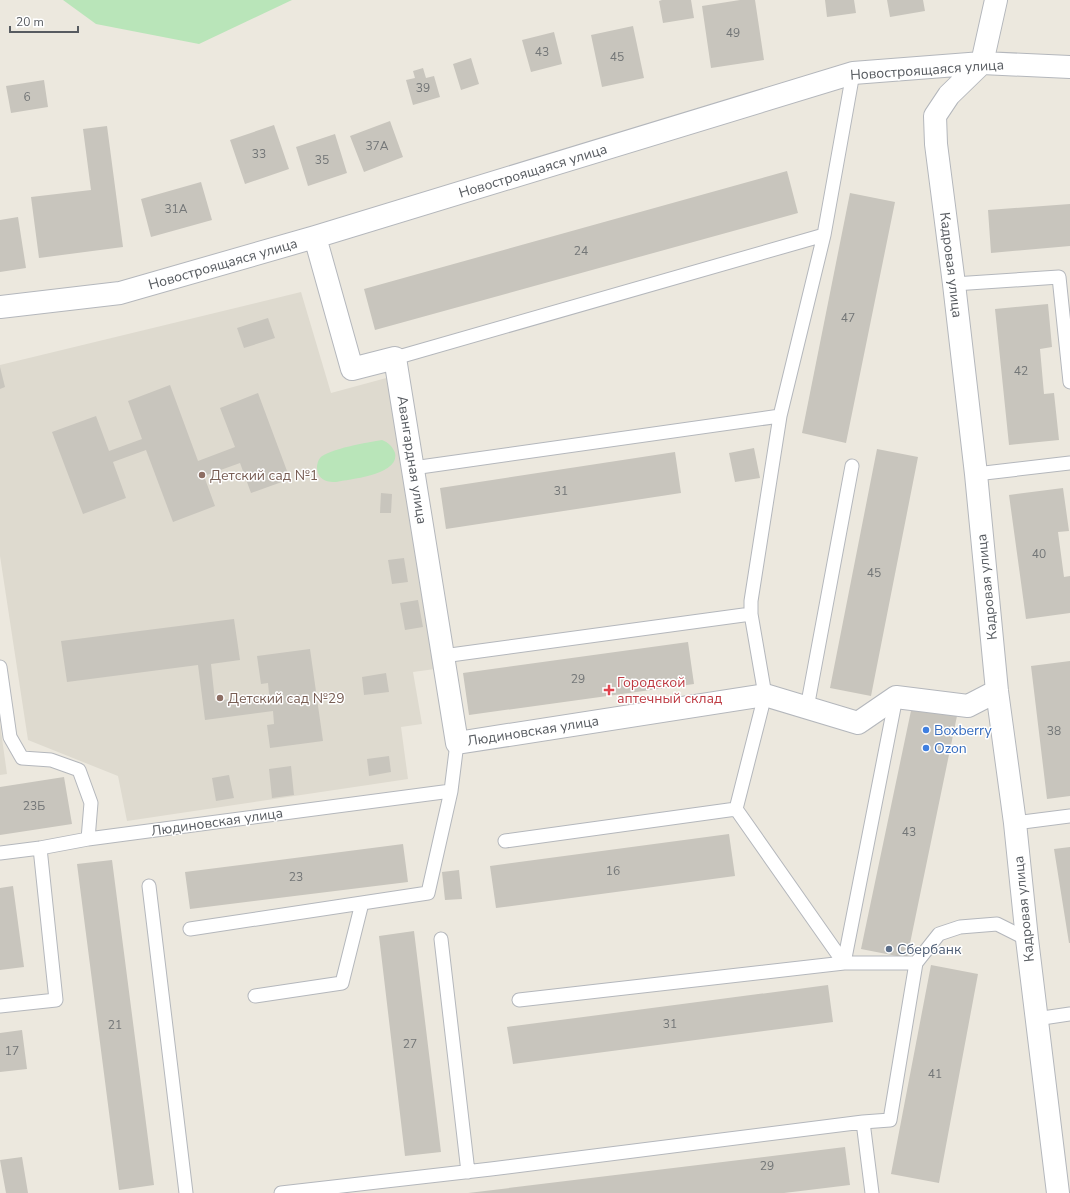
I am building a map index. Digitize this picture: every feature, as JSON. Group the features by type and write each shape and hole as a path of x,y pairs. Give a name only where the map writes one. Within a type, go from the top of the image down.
{"street":[{"path":"982,63 996,1"},
{"name":"Новостроящаяся улица","path":"0,307 120,293 315,237 852,73 982,63 1070,67"},
{"name":"Кадровая улица","path":"982,63 949,95 935,116 936,144 976,474 997,691 1015,823 1036,1019 1058,1193"},
{"path":"315,237 352,369 395,358"},
{"name":"Авангардная улица","path":"395,358 458,743"},
{"path":"896,697 968,706 997,691"},
{"name":"Людиновская улица","path":"458,743 765,695 858,723 896,697"}],"lane":[{"path":"844,963 736,810 765,695 751,614 751,601 780,416 824,235 852,73"},
{"path":"395,358 824,235"},
{"path":"954,284 1059,277 1070,382"},
{"path":"413,468 780,416"},
{"path":"976,474 1070,463"},
{"path":"807,708 852,466"},
{"path":"443,656 751,614"},
{"path":"0,667 10,737 22,758 51,760 79,770 91,803 88,839"},
{"path":"844,963 896,697"},
{"name":"Людиновская улица","path":"0,853 40,848 88,839 451,790 458,743"},
{"path":"190,929 428,893 451,790"},
{"path":"505,841 736,810"},
{"path":"1015,823 1070,816"},
{"path":"0,1006 56,1000 40,848"},
{"path":"149,886 186,1193"},
{"path":"255,996 342,983 362,903"},
{"path":"281,1193 392,1187 468,1172 863,1122 890,1120 916,963 939,934 960,927 997,924 1027,939"},
{"path":"441,939 468,1172"},
{"path":"519,1000 844,963 916,963"},
{"path":"1036,1019 1070,1014"},
{"path":"863,1122 872,1193"}],"shaded area":[{"path":"301,292 331,393 390,377 435,669 413,672 422,724 401,727 408,779 127,821 118,776 28,740 0,556 0,365"},
{"path":"0,724 7,774 0,775"}],"green space":[{"path":"63,0 292,0 199,44 96,24"},
{"path":"382,440 390,445 395,453 394,460 390,466 382,471 373,475 336,482 330,482 319,476 317,469 318,463 320,458 324,455 349,446"}],"building":[{"path":"691,0 694,18 663,23 659,1"},
{"path":"740,0 755,0 764,60 711,68 702,6"},
{"path":"825,0 854,0 856,13 827,17"},
{"path":"887,0 923,0 925,11 890,17"},
{"path":"633,26 644,78 602,87 591,35"},
{"path":"554,32 562,64 531,72 522,40"},
{"path":"471,58 479,84 461,90 453,64"},
{"path":"423,68 426,78 434,76 440,97 413,105 406,80 415,78 413,71"},
{"path":"44,80 48,107 11,113 6,86"},
{"path":"390,121 403,157 364,172 350,136"},
{"path":"274,125 289,169 245,184 230,140"},
{"path":"107,126 123,247 39,258 31,197 91,190 83,129"},
{"path":"335,134 347,173 308,186 296,147"},
{"path":"787,171 798,213 375,330 364,289"},
{"path":"201,182 212,220 151,237 141,199"},
{"path":"850,193 895,202 846,443 802,433"},
{"path":"1070,204 1070,246 991,253 988,210"},
{"path":"18,217 26,268 0,272 0,220"},
{"path":"1048,304 1052,347 1040,349 1044,394 1054,393 1059,440 1009,445 995,309"},
{"path":"268,318 275,338 244,348 237,328"},
{"path":"0,367 5,387 0,389"},
{"path":"170,385 198,461 235,447 220,408 258,393 290,479 251,493 240,463 204,476 215,506 173,522 146,450 113,462 126,498 83,514 52,432 96,416 109,451 142,439 128,401"},
{"path":"754,448 760,478 735,482 729,453"},
{"path":"877,449 918,457 871,696 830,688"},
{"path":"675,452 681,493 446,529 440,488"},
{"path":"1063,488 1069,531 1058,532 1064,577 1070,576 1070,613 1026,619 1009,495"},
{"path":"381,493 392,494 391,513 380,513"},
{"path":"404,558 408,582 392,584 388,560"},
{"path":"418,600 423,627 405,630 400,603"},
{"path":"234,619 240,660 211,664 215,701 269,694 268,683 261,684 257,656 310,649 323,741 270,748 267,725 274,724 273,711 205,720 198,665 67,682 61,641"},
{"path":"688,642 694,684 469,715 463,673"},
{"path":"1070,661 1070,796 1047,799 1031,666"},
{"path":"386,673 389,692 364,695 362,677"},
{"path":"912,706 957,716 907,958 861,949"},
{"path":"389,756 391,772 369,776 367,759"},
{"path":"291,766 294,795 272,798 269,769"},
{"path":"229,775 234,798 216,801 212,778"},
{"path":"64,777 72,824 0,835 0,787"},
{"path":"729,834 735,876 496,908 490,866"},
{"path":"403,844 408,882 190,909 185,872"},
{"path":"1070,847 1070,943 1069,943 1054,849"},
{"path":"112,860 154,1185 119,1190 77,864"},
{"path":"459,870 462,899 445,900 442,872"},
{"path":"13,886 24,967 0,970 0,888"},
{"path":"414,931 441,1152 405,1156 379,936"},
{"path":"931,965 978,974 939,1183 891,1174"},
{"path":"828,985 833,1022 513,1064 507,1027"},
{"path":"22,1030 27,1069 0,1072 0,1033"},
{"path":"845,1147 850,1185 784,1193 468,1193"},
{"path":"22,1157 28,1193 6,1193 0,1160"}],"place":[{"name":"Детский сад №1","path":"202,475"},
{"name":"Городской аптечный склад","path":"609,690"},
{"name":"Детский сад №29","path":"220,698"},
{"name":"Boxberry","path":"926,730"},
{"name":"Ozon","path":"926,748"},
{"name":"Сбербанк","path":"889,949"}]}
